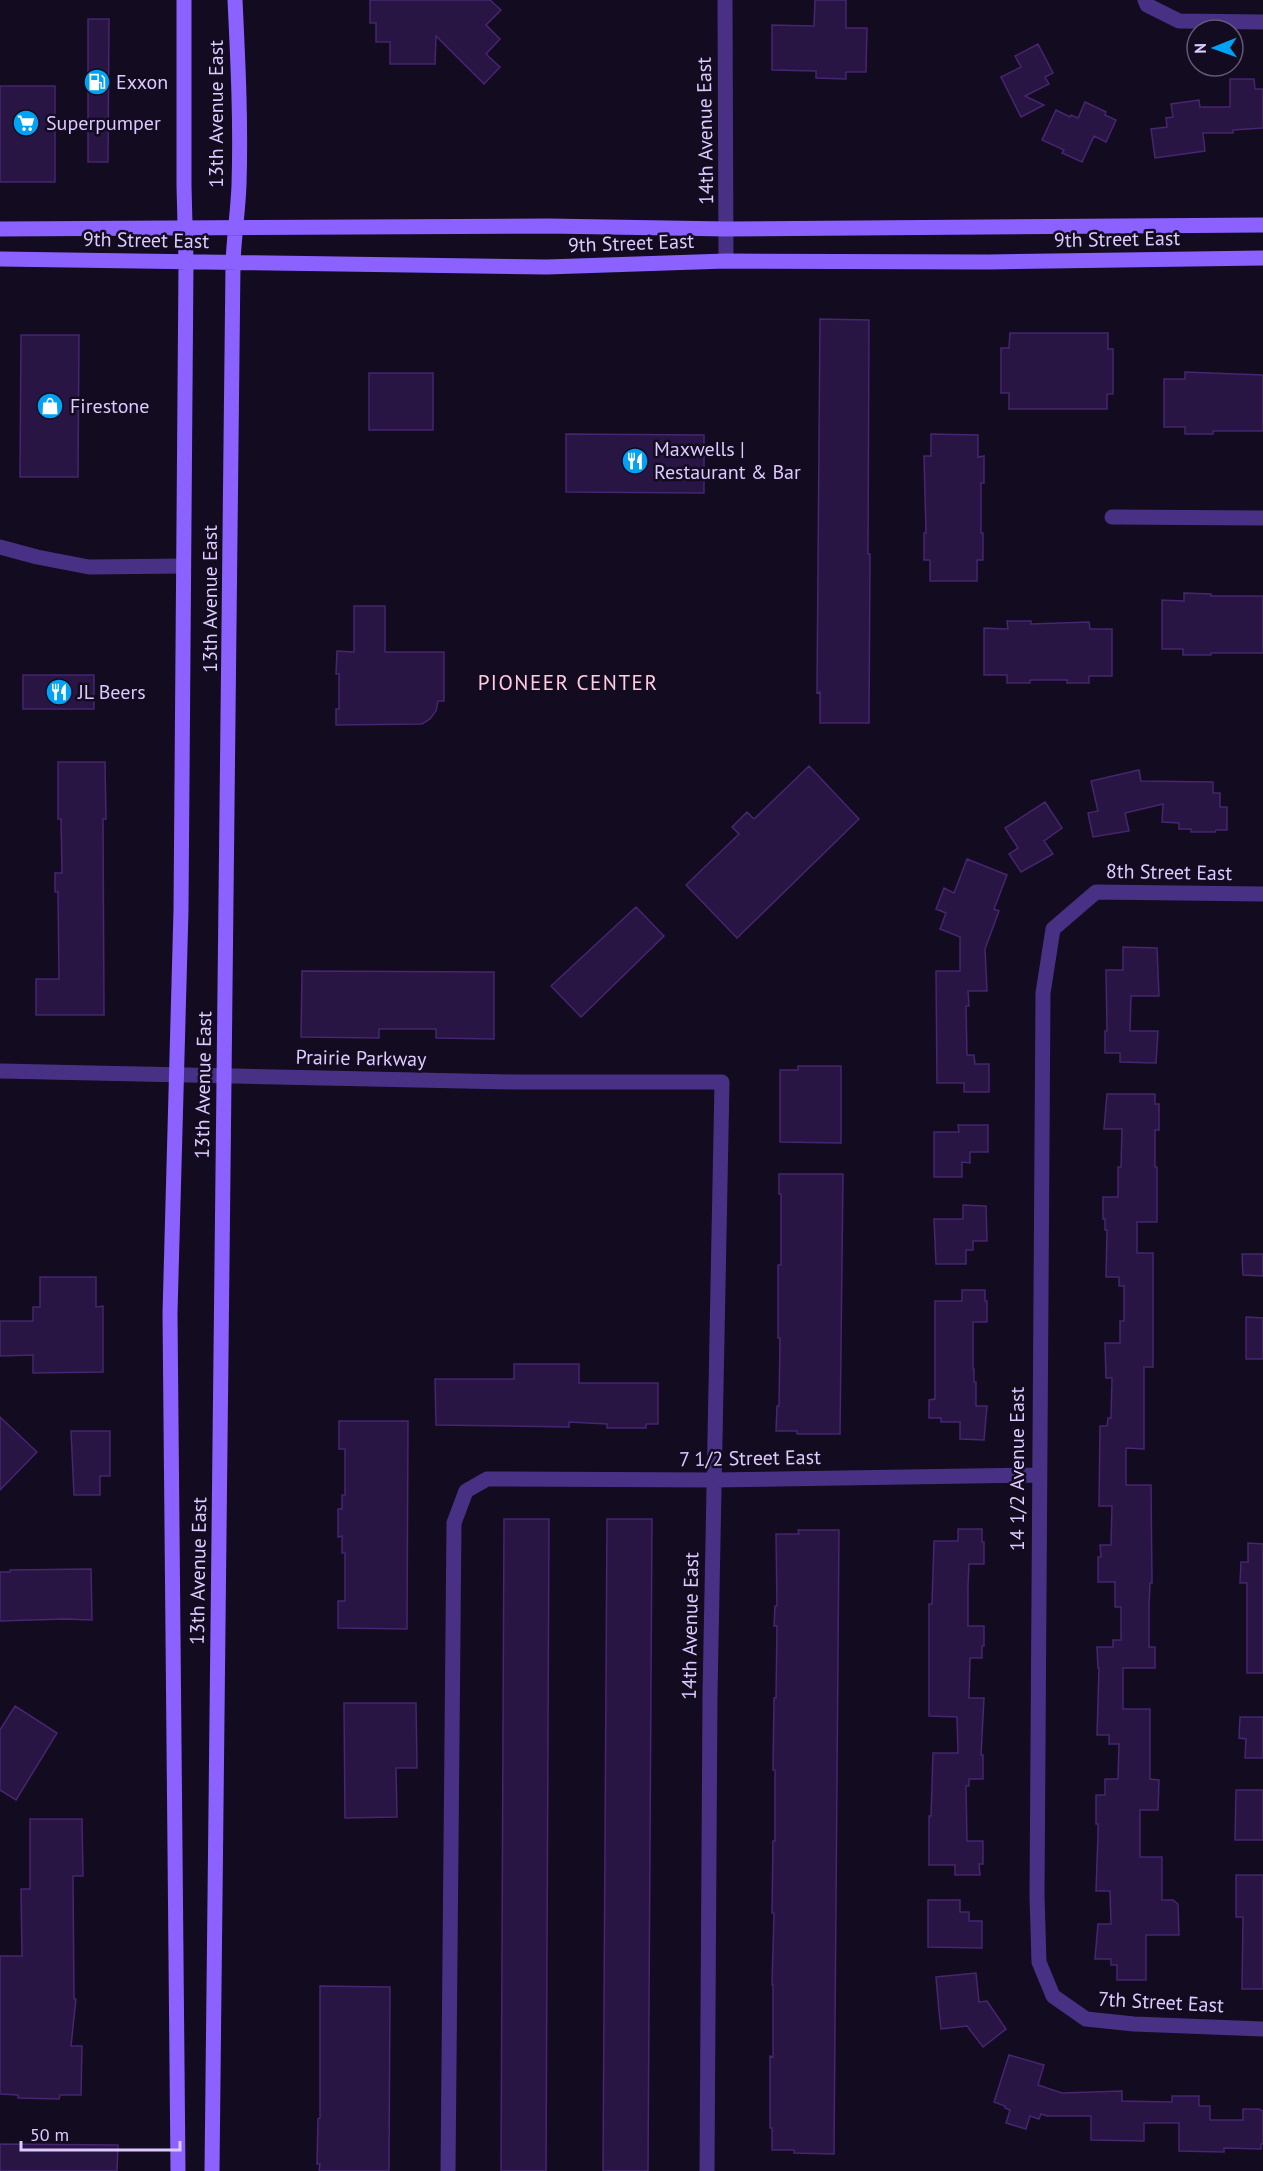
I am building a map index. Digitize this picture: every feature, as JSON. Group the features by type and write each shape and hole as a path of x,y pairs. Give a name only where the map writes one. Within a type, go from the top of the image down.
{"main road":[{"name":"13th Avenue East","path":"178,2171 170,1312 181,910 186,262 184,0"},
{"name":"13th Avenue East","path":"212,2171 224,1076 229,847 234,227 238,187 240,91 235,0"},
{"name":"9th Street East","path":"0,229 548,226 727,229 1263,225"},
{"name":"9th Street East","path":"0,259 547,267 726,261 988,262 1263,258"}],"street":[{"name":"14th Avenue East","path":"724,0 726,261"},
{"path":"1145,0 1147,5 1179,21 1263,22"},
{"path":"1112,517 1263,518"},
{"path":"0,547 89,567 183,566"},
{"name":"8th Street East","path":"1053,929 1096,892 1263,894"},
{"name":"14 1/2 Avenue East","path":"1053,929 1043,993 1037,1896 1039,1962 1053,1996 1062,2002"},
{"name":"Prairie Parkway","path":"0,1071 514,1082 722,1082"},
{"name":"14th Avenue East","path":"707,2171 710,1706 722,1082"},
{"name":"7 1/2 Street East","path":"448,2171 454,1523 466,1491 487,1479 714,1480 1038,1475"},
{"name":"7th Street East","path":"1062,2002 1086,2019 1134,2024 1263,2029"}],"building":[{"path":"370,0 490,0 501,10 486,25 500,39 486,54 500,67 484,84 436,36 435,64 390,64 390,42 376,42 376,23 370,23"},
{"path":"815,0 846,0 846,28 867,28 866,72 846,72 846,79 816,78 816,71 772,70 772,25 814,26"},
{"path":"88,19 109,19 108,162 88,162"},
{"path":"1038,44 1053,73 1045,77 1049,84 1025,96 1044,105 1021,117 1001,77 1021,67 1015,56"},
{"path":"1230,79 1254,79 1255,89 1263,89 1263,128 1233,130 1233,133 1203,133 1205,151 1155,158 1151,129 1167,127 1166,118 1173,117 1171,104 1199,100 1200,107 1230,107"},
{"path":"0,86 55,86 55,182 0,182"},
{"path":"1085,102 1106,112 1105,115 1116,120 1106,142 1094,136 1082,162 1062,153 1064,150 1042,140 1056,110 1078,118"},
{"path":"820,319 869,320 869,723 820,723 820,692 817,693"},
{"path":"1010,333 1108,333 1108,349 1113,349 1113,394 1107,394 1107,409 1009,409 1009,393 1001,393 1001,348 1009,348"},
{"name":"Firestone","path":"21,335 79,335 78,477 20,477"},
{"path":"1185,372 1263,375 1263,431 1213,431 1213,434 1185,434 1185,427 1164,427 1164,379 1185,379"},
{"path":"369,373 433,373 433,430 369,430"},
{"name":"Maxwells | Restaurant & Bar","path":"566,434 704,435 704,493 566,492"},
{"path":"931,434 978,435 978,457 984,456 984,483 981,483 983,560 977,560 977,581 930,581 930,560 924,560 924,533 926,533 924,456 931,456"},
{"path":"1184,593 1211,594 1211,596 1263,596 1263,653 1183,655 1183,649 1162,649 1162,600 1184,601"},
{"path":"354,606 385,606 385,652 444,652 444,701 438,701 436,711 422,724 336,725 336,709 339,709 337,651 354,652"},
{"path":"1007,621 1031,621 1031,624 1089,622 1090,629 1112,629 1112,676 1089,676 1089,683 1067,683 1067,680 1030,680 1030,683 1007,683 1007,675 984,675 984,628 1008,629"},
{"name":"JL Beers","path":"23,675 94,675 94,709 23,709"},
{"path":"58,762 105,762 104,1015 36,1015 36,979 59,979 58,892 55,892 55,873 62,873 61,819 58,819"},
{"path":"809,766 859,819 737,938 686,885 739,834 732,827 747,812 754,819"},
{"path":"1139,770 1141,781 1213,782 1213,793 1220,793 1220,807 1227,807 1227,830 1191,832 1191,829 1179,829 1179,823 1162,822 1163,804 1125,813 1129,831 1093,837 1088,813 1098,811 1091,781"},
{"path":"1045,802 1062,828 1044,841 1053,854 1021,872 1009,854 1018,848 1005,828"},
{"path":"967,859 1007,875 994,909 999,911 985,949 987,991 968,991 969,1006 966,1006 967,1055 974,1055 975,1064 989,1064 989,1092 964,1092 964,1083 937,1083 936,971 960,971 960,937 940,929 946,913 936,909 944,888 954,893"},
{"path":"636,907 664,936 581,1017 551,986"},
{"path":"1123,947 1157,948 1159,996 1131,996 1130,1031 1158,1031 1156,1063 1120,1062 1120,1053 1105,1053 1106,970 1123,970"},
{"path":"302,971 494,972 494,1039 436,1038 436,1029 379,1029 379,1038 301,1037"},
{"path":"798,1066 841,1066 841,1143 780,1142 780,1070 798,1070"},
{"path":"1107,1094 1155,1094 1155,1104 1159,1104 1159,1130 1155,1130 1157,1222 1137,1222 1137,1253 1153,1253 1153,1367 1144,1367 1144,1449 1126,1448 1126,1485 1151,1485 1152,1583 1150,1583 1149,1647 1155,1647 1155,1668 1123,1668 1123,1709 1150,1709 1150,1779 1159,1780 1158,1810 1140,1810 1140,1857 1162,1857 1162,1900 1173,1900 1178,1904 1179,1935 1146,1935 1146,1980 1117,1980 1117,1965 1111,1965 1111,1959 1095,1959 1098,1924 1111,1924 1110,1891 1096,1891 1098,1824 1096,1824 1096,1795 1105,1795 1105,1779 1118,1779 1119,1744 1109,1744 1109,1735 1097,1735 1099,1668 1097,1647 1113,1647 1113,1640 1121,1640 1121,1607 1115,1607 1115,1582 1098,1582 1100,1545 1111,1545 1112,1506 1099,1506 1100,1426 1107,1426 1108,1418 1111,1418 1112,1378 1106,1378 1105,1343 1120,1343 1120,1321 1124,1321 1124,1286 1119,1286 1119,1277 1106,1277 1107,1230 1105,1230 1105,1219 1103,1219 1103,1197 1118,1197 1122,1129 1104,1129"},
{"path":"958,1125 988,1125 988,1152 970,1152 970,1163 962,1162 962,1177 934,1177 934,1132 959,1132"},
{"path":"779,1174 843,1174 840,1434 797,1434 797,1431 776,1431 777,1406 779,1406 780,1338 778,1338 778,1265 781,1265"},
{"path":"963,1205 986,1206 987,1241 973,1241 973,1250 966,1250 966,1264 936,1264 934,1219 963,1219"},
{"path":"1242,1254 1263,1254 1263,1276 1243,1275"},
{"path":"40,1277 96,1277 96,1307 103,1306 103,1372 33,1373 33,1355 0,1356 0,1321 33,1321 33,1307 40,1307"},
{"path":"962,1290 985,1290 985,1301 987,1301 987,1322 973,1322 976,1406 987,1406 984,1440 960,1439 960,1422 941,1422 941,1418 929,1418 929,1400 935,1399 935,1301 962,1301"},
{"path":"1246,1317 1263,1318 1263,1359 1246,1359"},
{"path":"514,1364 579,1364 579,1383 658,1383 658,1424 646,1424 646,1428 607,1428 607,1424 569,1422 569,1427 436,1425 435,1379 514,1379"},
{"path":"0,1417 37,1452 0,1490"},
{"path":"339,1421 408,1421 407,1629 338,1628 338,1601 345,1601 345,1553 342,1553 342,1536 338,1537 338,1509 342,1509 342,1495 345,1495 345,1449 339,1449"},
{"path":"71,1431 110,1431 110,1476 100,1476 100,1495 74,1495"},
{"path":"504,1519 549,1519 546,2171 501,2171"},
{"path":"607,1519 652,1519 648,2171 603,2171"},
{"path":"958,1529 982,1529 982,1542 984,1542 984,1564 969,1564 968,1586 968,1626 984,1626 982,1658 970,1658 969,1698 984,1698 981,1755 983,1755 983,1779 969,1779 969,1786 966,1786 967,1841 983,1841 983,1864 979,1864 980,1875 955,1875 955,1865 929,1865 933,1753 958,1753 957,1717 929,1716 929,1604 932,1604 934,1541 958,1541"},
{"path":"798,1530 839,1530 834,2154 772,2150 772,2128 770,2128 770,2056 773,2057 774,1913 772,1913 773,1841 775,1841 775,1770 773,1770 777,1626 774,1626 775,1606 777,1606 776,1534 799,1534"},
{"path":"1248,1543 1263,1544 1263,1673 1247,1673 1247,1583 1240,1583 1241,1562 1248,1562"},
{"path":"91,1569 92,1620 0,1621 0,1572"},
{"path":"344,1703 416,1703 417,1768 396,1768 397,1817 345,1818"},
{"path":"15,1706 57,1733 16,1800 0,1790 0,1730"},
{"path":"1240,1717 1263,1717 1263,1758 1245,1758 1246,1739 1239,1738"},
{"path":"1236,1790 1263,1790 1263,1840 1235,1840"},
{"path":"30,1819 82,1819 83,1876 73,1876 74,1999 76,1999 71,2046 82,2046 81,2095 60,2095 59,2099 18,2098 18,2095 0,2094 0,1956 22,1956 21,1889 30,1889"},
{"path":"1236,1875 1263,1875 1263,1989 1242,1989 1243,1917 1236,1917"},
{"path":"928,1900 960,1900 960,1912 969,1912 969,1921 982,1921 982,1948 928,1947"},
{"path":"976,1973 979,2002 987,2001 1006,2029 983,2047 967,2026 941,2029 939,2011 936,1977"},
{"path":"320,1986 390,1987 389,2171 319,2171 320,2164 317,2164 318,2119 320,2118"},
{"path":"1009,2055 1044,2065 1038,2085 1062,2093 1122,2091 1122,2101 1172,2102 1172,2096 1199,2096 1199,2106 1210,2106 1210,2120 1243,2120 1243,2109 1259,2109 1263,2111 1263,2144 1261,2144 1261,2149 1224,2148 1224,2152 1179,2151 1179,2123 1144,2123 1144,2141 1091,2140 1091,2116 1041,2114 1039,2119 1030,2116 1026,2129 1006,2123 1010,2110 994,2102"},
{"path":"0,2144 118,2145 117,2171 0,2171"}],"place":[{"name":"Exxon","path":"97,82"},
{"name":"Superpumper","path":"26,123"},
{"name":"Firestone","path":"50,406"},
{"name":"Maxwells | Restaurant & Bar","path":"635,461"},
{"name":"JL Beers","path":"59,692"}],"district":[{"name":"PIONEER CENTER","path":"568,683"}]}
